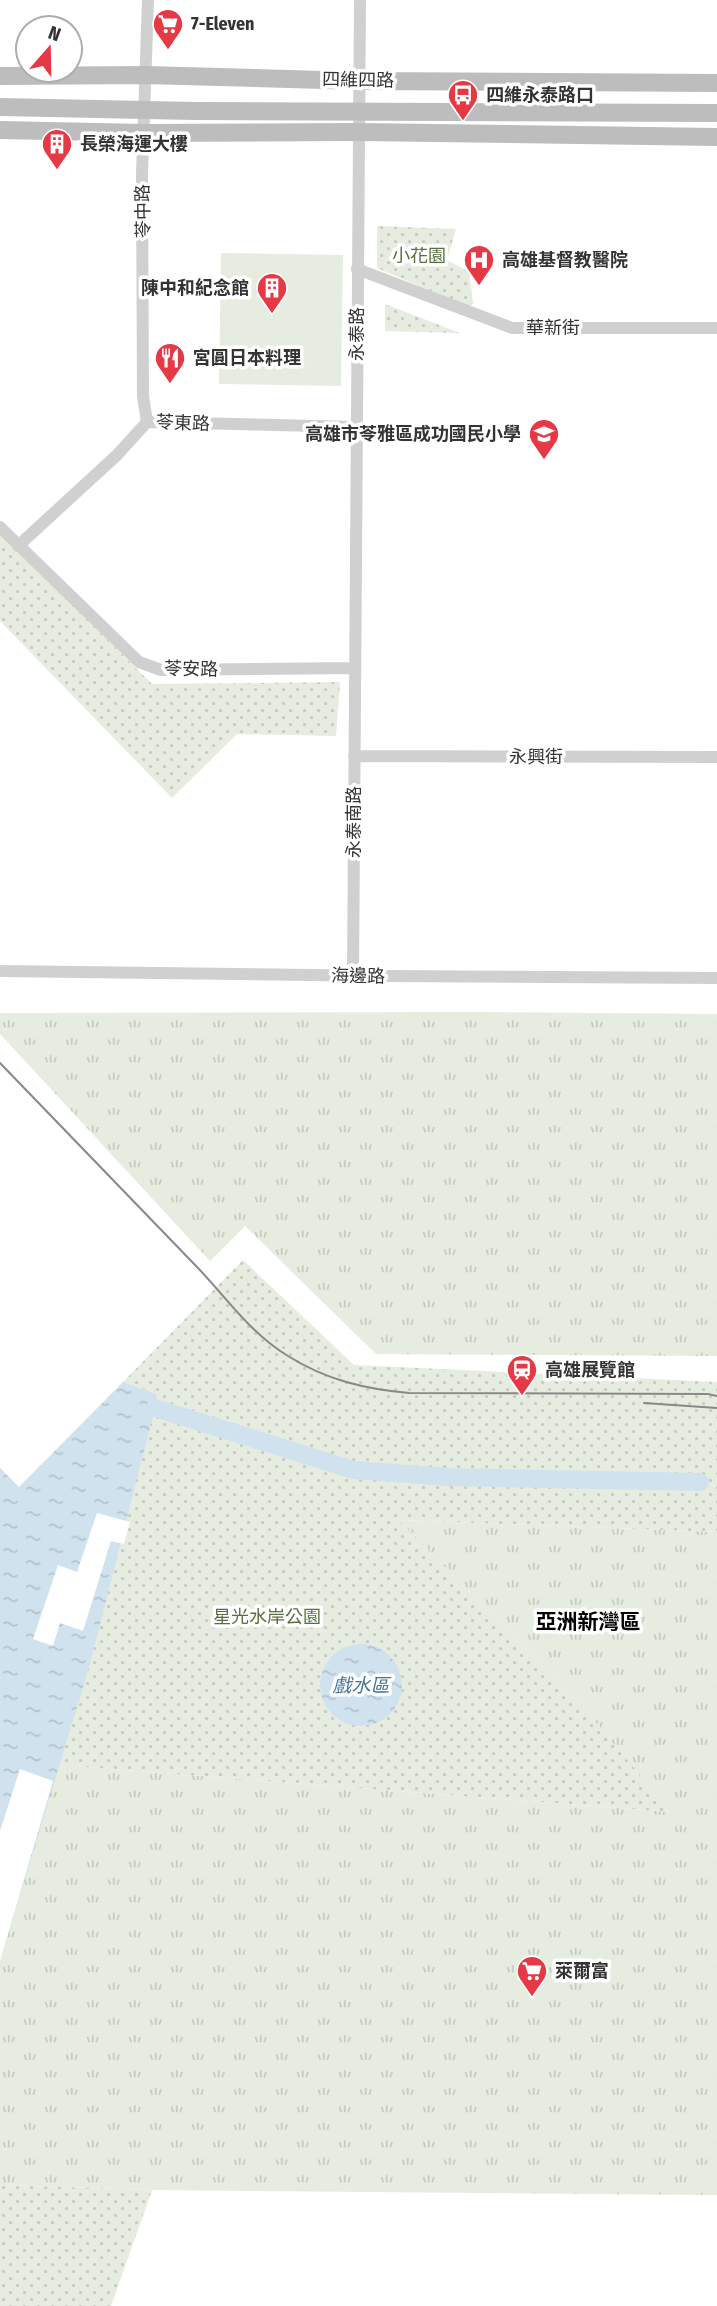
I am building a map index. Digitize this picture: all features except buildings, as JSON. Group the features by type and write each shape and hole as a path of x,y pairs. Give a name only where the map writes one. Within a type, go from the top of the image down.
{"street":[{"name":"苓中路","path":"147,422 143,396 144,133 148,0"},
{"name":"永泰路","path":"355,668 360,0"},
{"name":"四維四路","path":"0,76 146,75 359,81 717,83"},
{"name":"四維四路","path":"0,107 717,113"},
{"path":"0,130 717,137"},
{"name":"華新街","path":"357,270 512,328 717,328"},
{"name":"苓東路","path":"18,545 117,455 147,422 356,427"},
{"name":"苓安路","path":"0,527 139,662 161,670 355,668"},
{"name":"永泰南路","path":"353,976 355,668"},
{"name":"永興街","path":"354,756 717,757"},
{"name":"海邊路","path":"0,971 717,978"}],"green space":[{"name":"小花園","path":"377,226 456,229 447,260 469,272 473,303 470,306 464,305 377,268"},
{"path":"221,253 343,255 341,386 219,384"},
{"path":"385,304 460,333 385,331"},
{"path":"0,533 152,684 340,682 336,736 237,734 172,798 0,621"},
{"path":"0,1013 717,1014 717,1356 376,1354 245,1226 210,1261 0,1034"},
{"name":"星光水岸公園","path":"243,1260 354,1365 717,1382 717,1532 399,1520 582,1706 671,1812 58,1765 157,1394 123,1382"},
{"path":"399,1520 717,1532 717,2195 152,2190 0,2185 0,1961 58,1765 670,1812 582,1706"},
{"path":"0,2185 152,2190 111,2306 0,2306"}],"water":[{"path":"123,1382 157,1394 155,1408 88,1671 0,1961 0,1468 19,1487"},
{"name":"戲水區","path":"361,1644 377,1647 390,1656 399,1669 402,1685 399,1701 390,1714 377,1723 361,1726 345,1723 332,1714 323,1701 320,1685 323,1669 332,1656 345,1647"}],"pier":[{"path":"97,1513 130,1522 124,1544 111,1541 83,1631 60,1623 53,1646 33,1639 58,1565 77,1572"},
{"path":"20,1769 53,1781 0,1961 0,1831"}],"waterway":[{"path":"155,1408 354,1470 449,1477 700,1482"}],"tram line":[{"path":"0,1063 262,1337 317,1371 361,1386 409,1393 717,1396"},
{"path":"644,1403 717,1408"}],"place":[{"name":"7-Eleven","path":"168,51"},
{"name":"四維永泰路口","path":"463,122"},
{"name":"長榮海運大樓","path":"57,171"},
{"name":"高雄基督教醫院","path":"479,287"},
{"name":"陳中和紀念館","path":"272,315"},
{"name":"宮圓日本料理","path":"170,385"},
{"name":"高雄市苓雅區成功國民小學","path":"544,461"},
{"name":"高雄展覽館","path":"522,1397"},
{"name":"萊爾富","path":"532,1998"}],"district":[{"name":"亞洲新灣區","path":"588,1622"}]}
